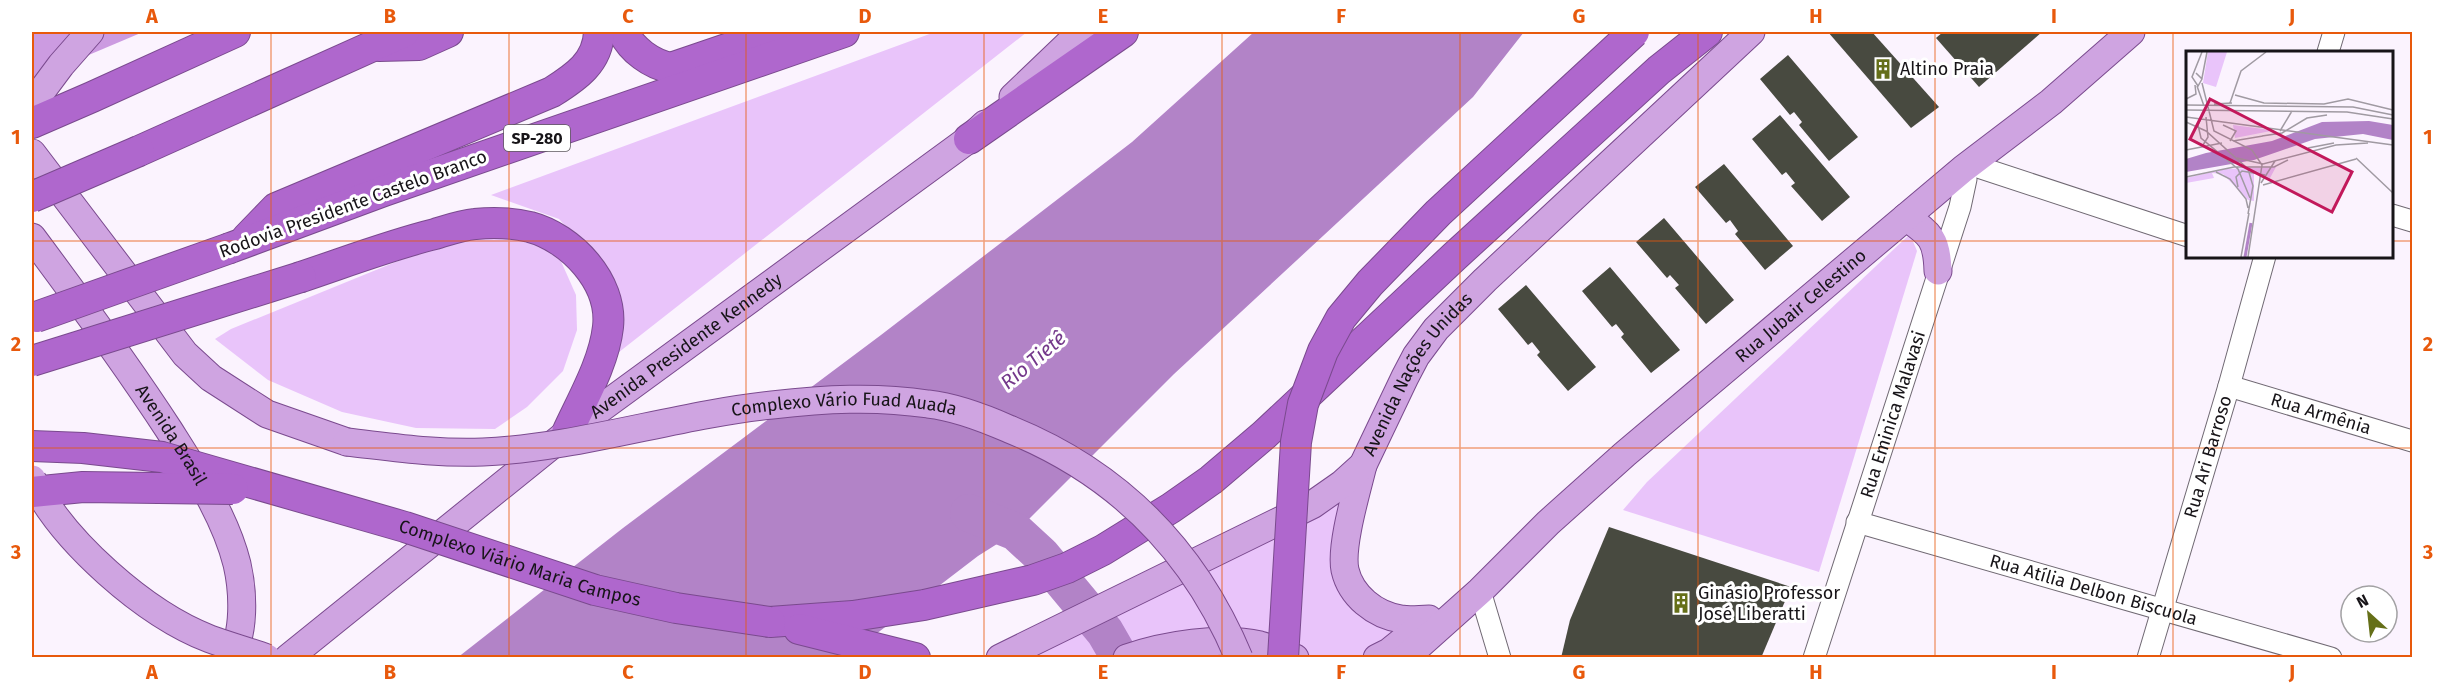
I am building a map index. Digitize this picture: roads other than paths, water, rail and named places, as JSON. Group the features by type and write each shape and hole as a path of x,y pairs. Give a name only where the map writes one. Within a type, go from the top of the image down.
{"highway":[{"path":"32,123 234,32"},
{"path":"32,197 404,32"},
{"path":"376,46 419,45 448,32"},
{"path":"235,246 276,208 552,92 586,67 595,52 599,32"},
{"path":"623,32 647,59 671,68 762,37 811,44"},
{"name":"Rodovia Presidente Castelo Branco","path":"34,318 384,191 844,32"},
{"path":"969,139 1124,32"},
{"path":"1261,654 1303,404 1323,351 1336,326 1370,283 1438,213 1634,32"},
{"path":"770,622 853,616 924,605 1033,580 1067,568 1103,550 1171,508 1211,480 1263,435 1659,70 1707,32"},
{"path":"32,361 412,240 474,224 500,223 531,227 553,237 578,254 599,283 609,313 605,343 567,433"},
{"name":"Complexo Viário Maria Campos","path":"32,446 83,448 162,457 405,528 595,590 676,608 770,622"},
{"path":"32,492 83,487 275,489"},
{"path":"770,622 915,657"}],"main road":[{"path":"32,104 61,65 90,32"},
{"name":"Avenida Presidente Kennedy","path":"288,657 567,433 969,139 1081,32"},
{"name":"Avenida Nações Unidas","path":"1000,657 1312,505 1342,484 1363,465 1404,377 1436,329 1485,280 1751,32"},
{"name":"Rua Jubair Celestino","path":"1405,657 1480,591 1548,523 1625,454 1966,166 2051,102 2131,32"},
{"name":"Complexo Vário Fuad Auada","path":"32,153 185,354 230,391 267,414 347,442 438,453 484,452 536,447 660,422 770,405 862,398 930,404 981,417 1026,436 1093,472 1118,492 1165,538 1200,580 1224,622 1261,654"},
{"path":"1906,217 1925,231 1937,247 1938,271"},
{"name":"Avenida Brasil","path":"32,237 139,383 194,471 224,529 237,563 242,590 238,633 230,657"},
{"path":"1363,465 1347,540 1344,568 1351,587 1364,603 1387,615 1403,620 1429,619"},
{"path":"32,479 57,521 105,571 140,598 208,639 267,657"},
{"path":"1377,657 1389,652 1461,594 1480,591"},
{"path":"1127,657 1156,648 1227,642 1261,654 1295,657"}],"street":[{"path":"2328,51 2334,32"},
{"path":"1966,166 2186,236"},
{"name":"Rua Eminica Malavasi","path":"1814,657 1960,207 1966,179 1966,166"},
{"path":"2393,216 2412,221"},
{"name":"Rua Ari Barroso","path":"2148,657 2229,386 2259,258"},
{"name":"Rua Armênia","path":"2229,386 2412,441"},
{"name":"Rua Atília Delbon Biscuola","path":"1857,522 2331,657"},
{"path":"1480,591 1500,657"}],"water":[{"name":"Rio Tietê","path":"1254,32 1524,32 1473,97 1174,374 1016,532 978,556 846,657 457,658 623,528 881,335 1132,142"}],"waterway":[{"path":"969,513 1016,532 1041,555 1105,632 1120,658"}],"place":[{"name":"Altino Praia","path":"1883,69"},
{"name":"Ginásio Professor José Liberatti","path":"1681,603"}]}
